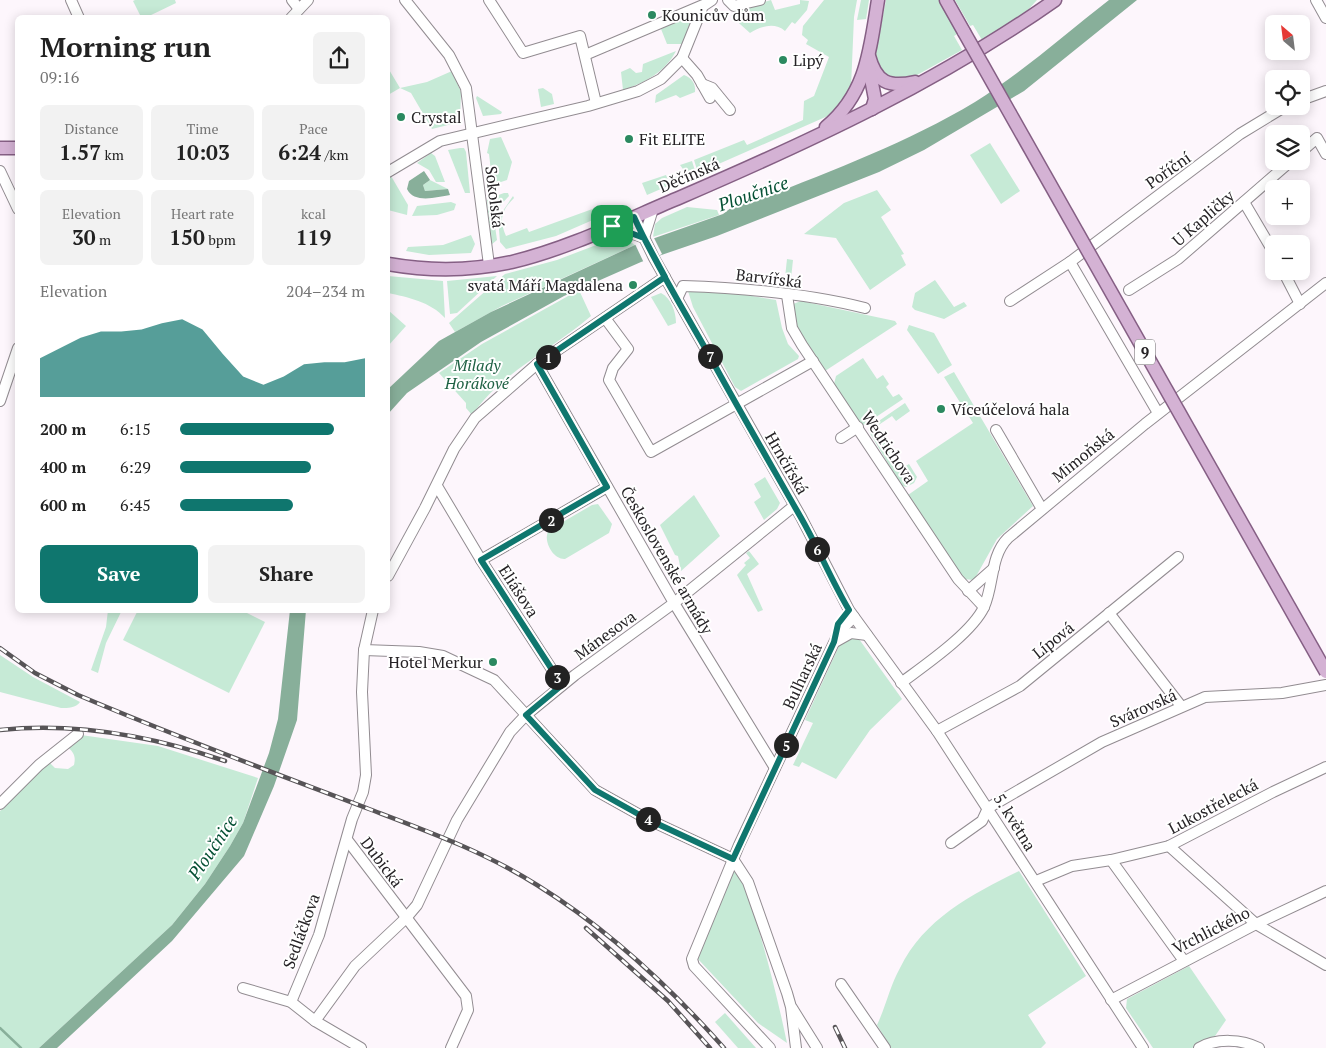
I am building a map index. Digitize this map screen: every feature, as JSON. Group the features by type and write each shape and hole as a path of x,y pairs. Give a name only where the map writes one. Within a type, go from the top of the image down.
{"main road":[{"path":"812,138 844,110 861,81 868,56 878,0"},
{"name":"9","path":"946,0 1326,672"},
{"path":"1028,19 1041,0"},
{"name":"Děčínská","path":"390,264 437,269 489,265 549,251 653,209 872,109 984,47 1056,0"},
{"path":"868,56 876,75 887,83 900,85 932,76"},
{"path":"868,56 875,99 872,109"},
{"path":"861,81 865,99 872,109"},
{"path":"0,148 15,148"}],"street":[{"path":"71,0 77,15"},
{"path":"292,0 299,9"},
{"path":"294,15 308,0"},
{"name":"Sokolská","path":"405,0 449,56 466,88 489,265"},
{"path":"489,0 523,53 580,36 596,103"},
{"path":"728,0 734,6 760,0"},
{"path":"1316,0 1326,18"},
{"path":"390,171 440,140 596,103 638,91 661,79 682,58 706,2"},
{"path":"585,55 706,2"},
{"path":"682,58 702,83 710,98"},
{"path":"702,83 712,88 730,110"},
{"path":"1310,97 1326,91"},
{"name":"Poříční","path":"1010,301 1070,262 1240,134 1271,115"},
{"path":"1310,144 1317,138 1326,154"},
{"name":"U Kapličky","path":"1129,290 1178,259 1281,170"},
{"path":"0,171 15,202"},
{"path":"1244,202 1265,238"},
{"path":"612,226 644,238 653,209"},
{"name":"Hrnčířská","path":"634,217 654,258 794,506 852,614"},
{"path":"1070,262 1158,413"},
{"path":"390,572 437,486 454,449 475,418 537,364 665,277"},
{"path":"1288,280 1300,304"},
{"name":"Mimoňská","path":"901,683 950,645 984,607 994,567 1004,542 1158,413 1326,283"},
{"name":"Barvířská","path":"677,299 683,286 726,288 841,302 865,308"},
{"name":"Wedrichova","path":"787,295 792,328 968,591 984,607"},
{"path":"605,318 628,349 613,368 610,383 651,452 813,361"},
{"path":"0,401 15,356"},
{"name":"Československé armády","path":"537,364 674,603 775,768"},
{"path":"841,438 858,427"},
{"path":"996,430 1042,509"},
{"name":"Eliášova","path":"437,486 481,560 562,685"},
{"path":"481,560 607,487"},
{"name":"Mánesova","path":"316,1021 355,966 406,918 417,905 457,820 510,732 526,715 562,685 674,603 794,506"},
{"name":"Lípová","path":"937,731 1020,686 1178,557"},
{"path":"968,591 994,567"},
{"name":"Dubická","path":"372,613 364,650 362,692 366,775 363,792 352,819 348,841 466,996 468,1010 451,1048"},
{"path":"1109,613 1181,706"},
{"name":"5. května","path":"852,614 937,731 1143,1048"},
{"name":"Bulharská","path":"770,1048 694,966 692,959 733,859 775,768 834,642 852,614"},
{"name":"Bulharská","path":"834,642 851,633 866,635"},
{"path":"364,650 419,652 443,656 466,665 494,680 595,790 647,819 733,859 748,882 791,1007 796,1048"},
{"name":"Svárovská","path":"988,808 1102,742 1205,697 1282,693 1326,685"},
{"path":"0,804 39,765 78,734"},
{"name":"Lukostřelecká","path":"1036,881 1072,866 1111,860 1168,846 1326,767"},
{"path":"952,843 982,821 988,808"},
{"name":"Sedláčkova","path":"291,1002 319,935 348,841"},
{"path":"1168,846 1256,924 1326,965"},
{"path":"1111,860 1184,961"},
{"name":"Vrchlického","path":"1111,1000 1256,924 1326,891"},
{"path":"841,984 886,1048"},
{"path":"243,988 291,1002 316,1021 361,1048"},
{"path":"791,1007 817,1048"},
{"path":"1199,1048 1205,1044 1227,1040 1252,1044 1259,1048"}],"green space":[{"path":"175,0 176,3 151,15 140,15 133,1"},
{"path":"771,0 775,10 800,4 800,0 809,1 807,10 795,24 792,22 785,31 781,28 768,26 750,33 731,16 741,6 749,7"},
{"path":"824,0 857,0 854,17 851,87 842,102 830,115 698,173 694,160 744,140 747,145 803,120 804,101 814,96 829,57 806,44 808,40 802,35 803,26"},
{"path":"861,0 869,0 866,19 857,20"},
{"path":"886,0 939,0 959,33 954,36 962,50 908,80 882,76 875,57"},
{"path":"955,0 1037,0 1027,11 982,40 973,25 970,26"},
{"path":"689,16 692,18 692,24 684,44 667,44 661,29"},
{"path":"676,51 666,65 654,75 623,90 621,72 630,68 636,73 642,72 643,64"},
{"path":"390,71 400,88 390,94"},
{"path":"452,71 461,92 460,122 432,129 411,93 400,88 427,82"},
{"path":"684,75 693,82 695,92 680,98 676,95 655,103 656,95"},
{"path":"543,88 552,94 554,104 541,107 538,89"},
{"path":"477,96 502,112 501,114 483,116 476,98"},
{"path":"501,137 512,162 507,180 495,184 491,183 488,172 491,171 489,154 487,153 490,139"},
{"path":"990,143 1020,191 1001,204 970,155"},
{"path":"464,148 466,152 470,193 465,193 448,150"},
{"path":"431,153 435,156 445,182 436,182 429,170 417,163"},
{"path":"692,161 696,174 672,184 669,178 680,177 686,173 680,165"},
{"path":"666,175 670,185 647,195 642,183"},
{"path":"390,177 408,205 407,215 390,211"},
{"path":"430,180 448,189 425,191 423,185"},
{"path":"877,190 891,210 881,217 904,254 901,255 906,265 870,290 836,238 804,234 844,203"},
{"path":"508,193 509,196 496,210 493,197"},
{"path":"513,196 514,198 506,207 502,216 502,225 506,236 527,228 529,232 598,207 602,216 556,236 506,249 500,242 498,218"},
{"path":"491,198 497,240 491,245 487,200"},
{"path":"451,202 456,204 454,210 437,215 412,216 417,206"},
{"path":"687,207 717,210 719,215 653,237 655,224 662,218"},
{"path":"471,235 475,244 471,253 429,255 406,251 408,247 443,245"},
{"path":"625,238 635,245 502,306 455,332 449,323 505,274 557,260 612,239"},
{"path":"787,259 793,260 790,288 784,287"},
{"path":"390,276 443,281 445,318 433,308 411,298 390,293"},
{"path":"497,276 457,313 450,314 447,281"},
{"path":"935,280 954,307 964,302 967,306 944,319 915,310 912,307 915,293"},
{"name":"Milady Horákové","path":"579,290 591,316 513,373 484,400 472,415 466,408 466,403 439,373 482,344"},
{"path":"688,291 740,294 776,300 782,328 788,344 799,356 798,359 741,391 735,387 693,307"},
{"path":"661,293 670,302 675,314 676,323 668,326 651,297"},
{"path":"801,301 895,321 897,324 825,371 795,324 793,304"},
{"path":"390,312 406,326 390,344"},
{"path":"909,325 934,333 952,365 938,374 907,330"},
{"path":"863,358 877,379 883,375 889,384 886,387 893,397 899,394 903,399 864,425 861,424 834,384 836,376"},
{"path":"954,372 1033,506 997,539 974,580 963,579 908,495 928,481 916,461 973,423 944,377"},
{"path":"905,403 910,411 896,421 892,416 877,426 904,467 909,464 917,477 914,483 906,487 901,485 868,430"},
{"path":"765,477 780,503 777,509 764,520 754,502 761,497 754,484"},
{"path":"694,495 720,536 681,571 678,556 675,555 660,525"},
{"path":"598,504 612,524 609,533 565,559 556,556 548,544 547,534 549,530 592,505"},
{"path":"749,551 759,564 747,574 763,610 758,612 737,575 746,565 744,563 750,558 746,553"},
{"path":"108,613 121,613 106,643 98,673 91,670 106,627"},
{"path":"136,613 247,613 265,622 229,693 123,640"},
{"path":"847,637 859,639 902,699 870,730 836,779 802,762 799,767 793,765 813,723 805,720 841,642"},
{"path":"0,655 33,677 80,702 74,707 61,708 0,692"},
{"path":"81,735 158,746 258,778 243,823 230,846 205,884 172,925 39,1048 0,1048 0,811 7,805 7,800 45,762 50,763 55,768 68,769 74,765 74,754 66,746"},
{"path":"734,871 747,891 752,907 771,973 787,1043 758,1023 697,958"},
{"path":"1019,871 1086,976 1028,1015 1046,1043 1041,1048 891,1048 877,1025 897,975 910,951 922,935 951,910 984,889"},
{"path":"1189,966 1226,1020 1215,1036 1192,1048 1153,1048 1126,1008 1127,999"},
{"path":"725,1013 756,1048 738,1048 715,1022"}],"shaded area":[{"path":"1109,0 1137,0 1024,91 924,150 879,172 717,236 641,262 564,296 481,342 407,393 390,412 390,387 439,341 491,312 635,245 723,214 736,204 753,202 894,144 975,102 1026,66"},
{"path":"424,171 430,180 423,185 425,191 448,189 450,195 420,198 410,194 407,189 409,181"},
{"path":"290,613 306,613 297,720 274,786 244,856 172,941 57,1048 39,1048 172,925 205,884 243,823 269,753 278,719"}],"pier":[{"path":"653,236 662,254 644,263 635,244"}],"waterway":[{"path":"0,1028 21,1048"}],"railway":[{"path":"0,648 35,673 78,695 434,834 476,852 517,873 563,902 613,940 682,1003 724,1048"},
{"path":"0,730 57,728 114,733 170,744 225,761"},
{"path":"586,928 668,1001 710,1048"},
{"path":"835,1027 845,1048"}],"place":[{"name":"Kounicův dům","path":"652,15"},
{"name":"Lipý","path":"783,60"},
{"name":"Crystal","path":"401,117"},
{"name":"Fit ELITE","path":"629,139"},
{"name":"svatá Máří Magdalena","path":"633,285"},
{"name":"Víceúčelová hala","path":"941,409"},
{"name":"Hotel Merkur","path":"493,662"}],"route":[{"path":"612,226 634,217 644,238 654,258 665,277 677,299 696,332 777,478 801,517 849,610 838,624 834,642 733,859 647,819 595,790 526,715 562,685 481,560 607,487 537,364 665,277 644,238 612,226"}],"water label":[{"name":"Ploučnice","path":"753,193"},
{"name":"Ploučnice","path":"212,847"}]}
